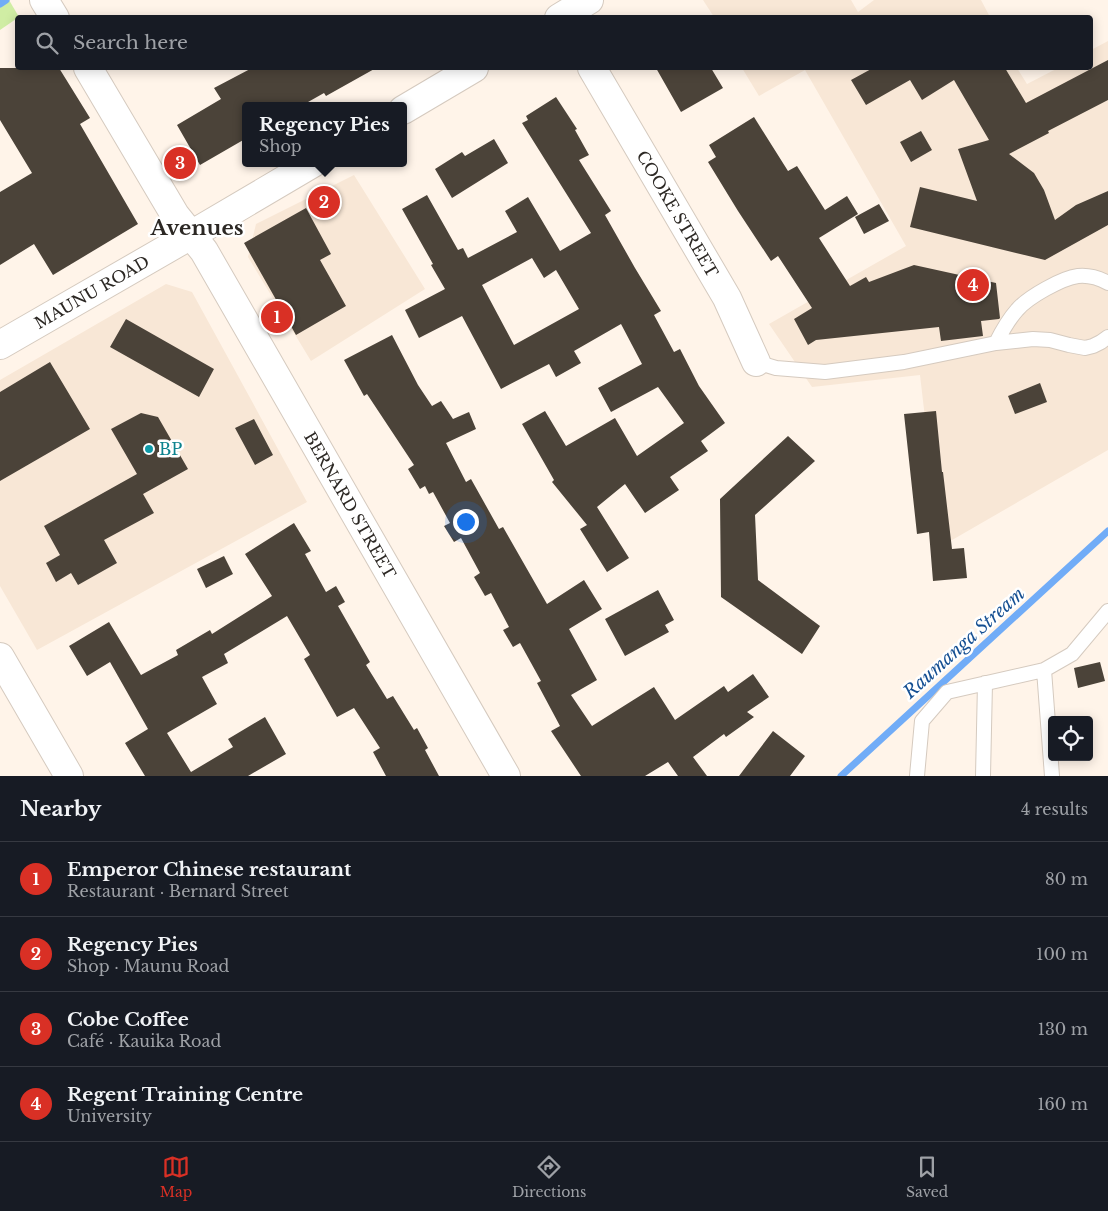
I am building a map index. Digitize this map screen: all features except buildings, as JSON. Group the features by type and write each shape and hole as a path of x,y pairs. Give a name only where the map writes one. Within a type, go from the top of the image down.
{"street":[{"path":"563,15 589,0"},
{"name":"BERNARD STREET","path":"89,70 175,215 204,251 506,776"},
{"path":"407,108 471,70"},
{"name":"COOKE STREET","path":"593,70 727,298 756,362"},
{"name":"MAUNU ROAD","path":"0,345 306,167"},
{"path":"0,657 69,776"}],"lane":[{"path":"996,343 1006,324 1018,308 1058,282 1076,276 1089,276 1108,283"},
{"path":"756,362 776,368 824,372 904,362 996,343 1033,339 1050,340 1069,346 1085,348 1093,346 1108,337"},
{"path":"917,776 922,721 948,692 1044,670 1072,654 1108,611"},
{"path":"1044,670 1052,776"},
{"path":"983,776 985,683"}],"shaded area":[{"path":"703,0 851,0 858,12 874,0 981,0 989,15 713,15"},
{"path":"1108,41 1108,450 940,547 920,375 812,387 769,324 906,246 805,70 1018,70 1027,84 1054,70 1093,70 1093,49"},
{"path":"743,70 805,70 759,96"},
{"path":"354,175 425,289 311,361 248,257 256,224"},
{"path":"166,284 192,292 307,502 37,650 0,586 0,380"}],"green space":[{"path":"0,0 9,0 18,15 15,15 15,20 0,30"}],"waterway":[{"path":"0,4 6,0"},
{"name":"Raumanga Stream","path":"841,776 1108,531"}],"place":[{"name":"Cobe Coffee","path":"180,163"},
{"name":"Regency Pies","path":"324,202"},
{"name":"Regent Training Centre","path":"973,285"},
{"name":"Emperor Chinese restaurant","path":"277,317"},
{"name":"BP","path":"149,449"}],"district":[{"name":"Avenues","path":"197,228"}]}
